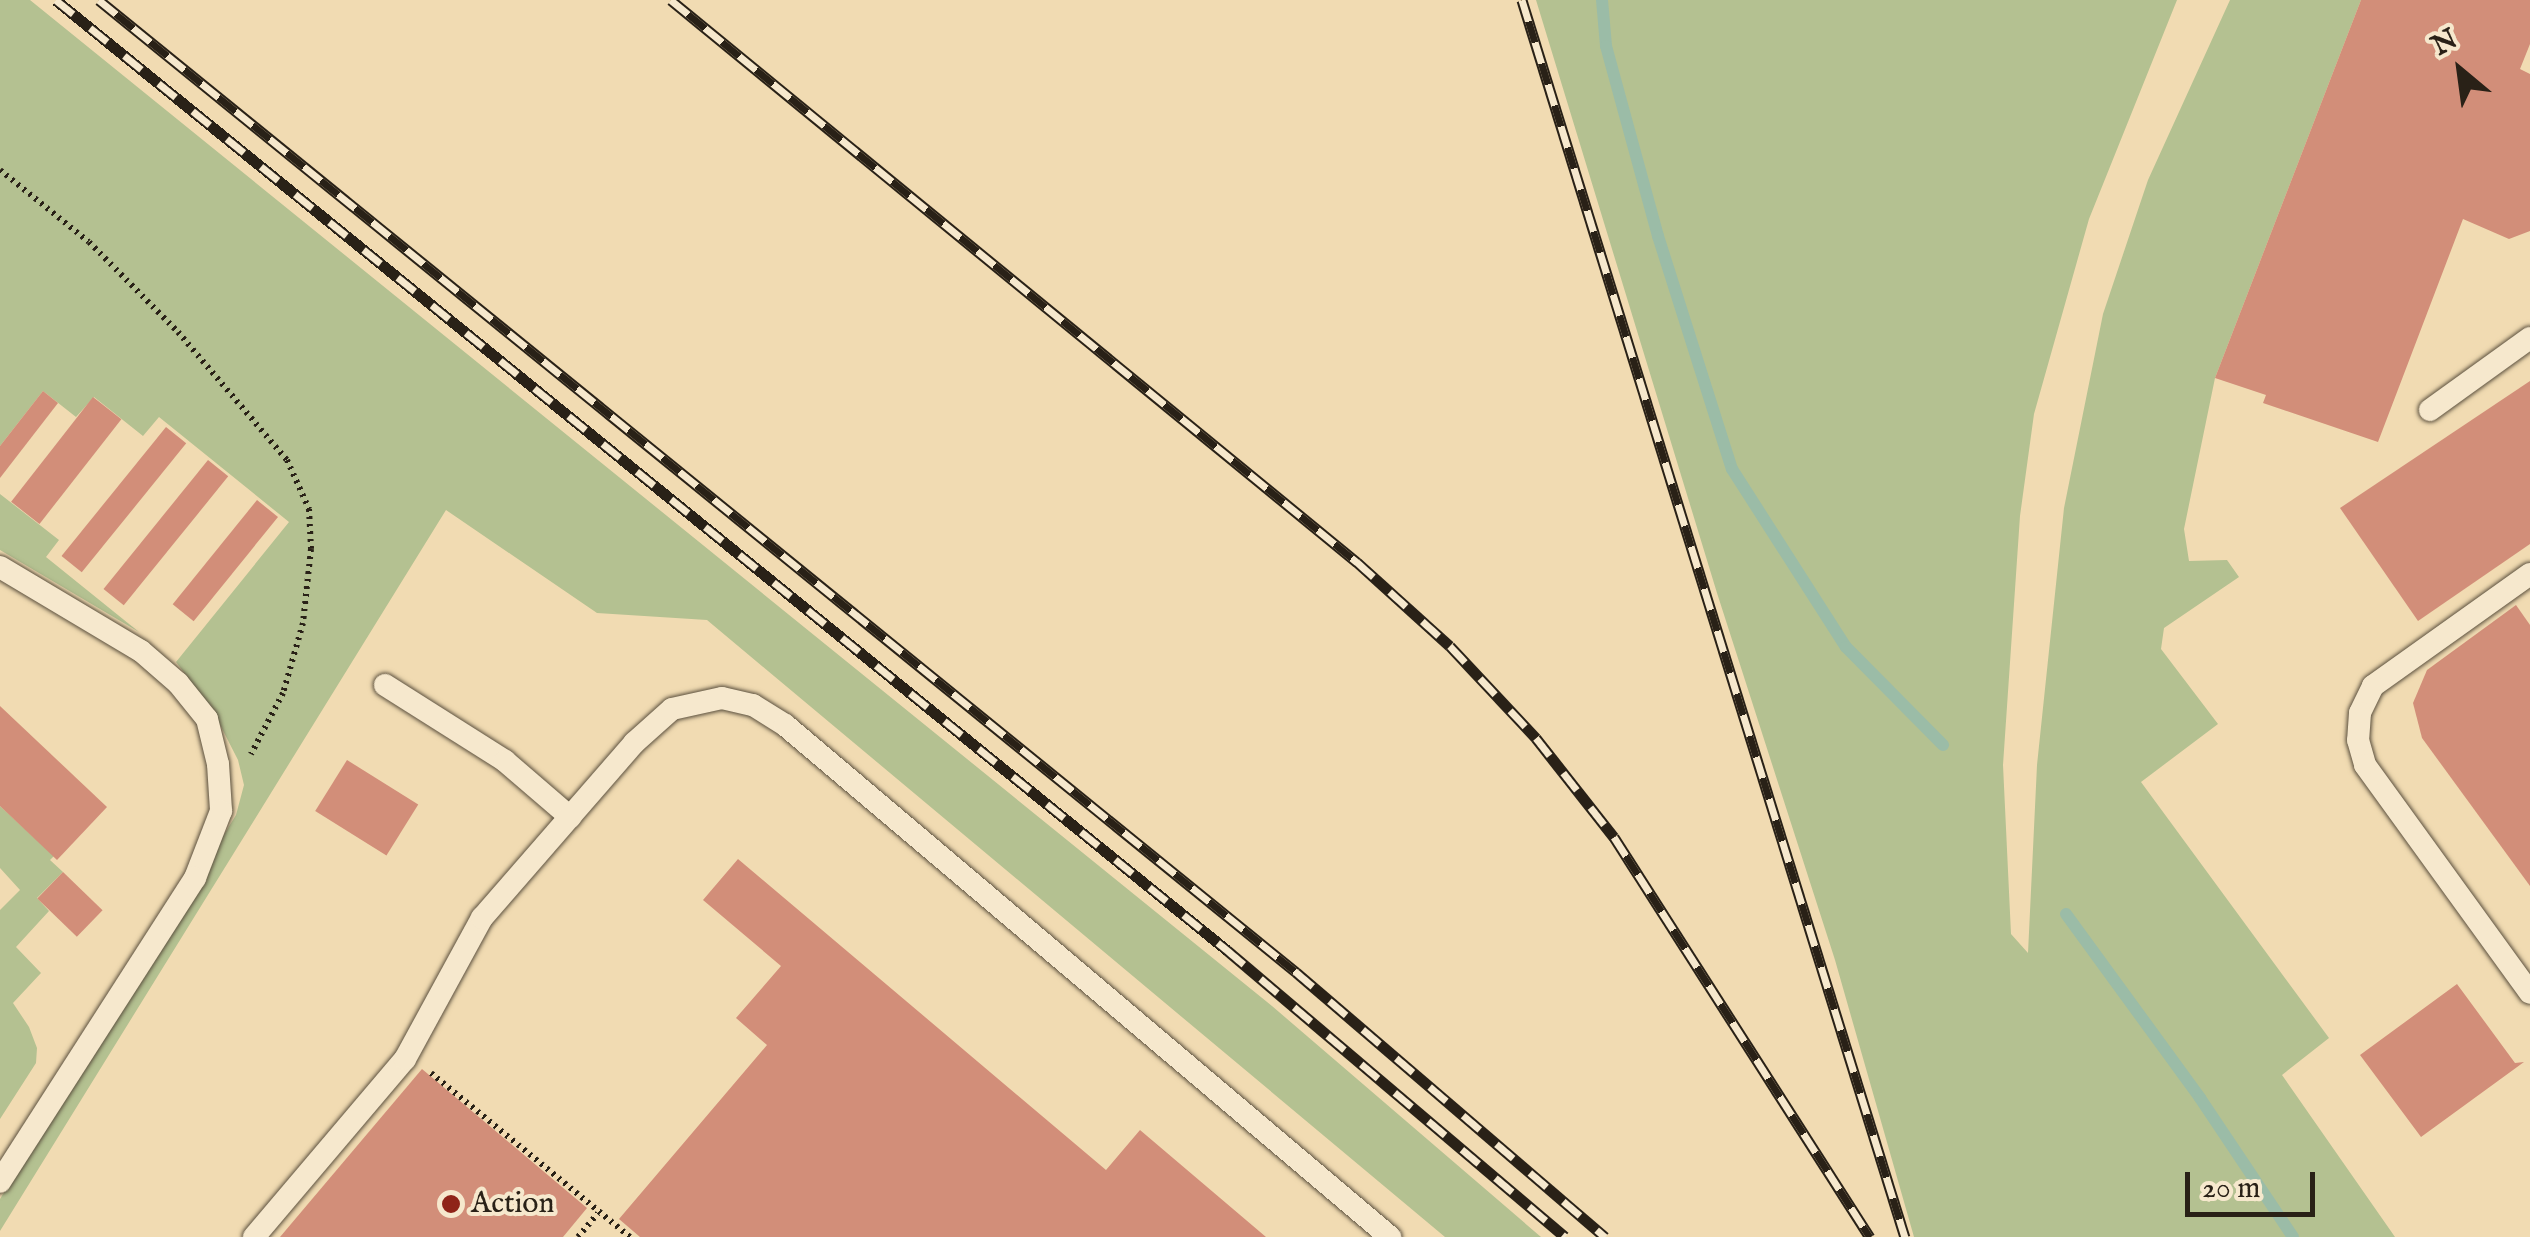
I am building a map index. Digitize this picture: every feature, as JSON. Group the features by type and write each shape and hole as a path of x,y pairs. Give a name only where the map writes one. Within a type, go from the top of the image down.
{"lane":[{"path":"2430,410 2530,338"},
{"path":"0,567 141,651 178,683 207,718 218,764 221,811 194,878 0,1182"},
{"path":"2530,574 2373,686 2360,713 2358,740 2365,766 2530,993"},
{"path":"385,685 505,762 570,817"},
{"path":"254,1237 408,1053 482,918 648,728 672,709 722,698 769,712 1390,1237"}],"path":[{"path":"0,170 88,242 191,346 287,460 309,508 311,548 303,623 283,693 249,758"},
{"path":"408,1053 630,1237"},
{"path":"578,1237 598,1213"}],"green space":[{"path":"0,0 30,0 1272,1006 1541,1237 1445,1237 707,620 597,613 446,510 0,1231 0,1199 236,815 244,785 238,760 212,709 176,662 289,522 159,417 143,436 94,397 76,417 43,391 0,446"},
{"path":"1536,0 2177,0 2089,219 2034,414 2020,516 2003,765 2011,934 2028,953 2037,765 2064,508 2103,314 2148,180 2230,0 2361,0 2215,378 2184,529 2189,561 2227,560 2239,577 2164,628 2161,649 2218,724 2141,782 2329,1038 2282,1075 2395,1237 1914,1237 1835,960 1717,593"},
{"path":"0,494 59,540 46,557 139,632 0,550"},
{"path":"0,806 54,856 50,860 63,872 37,898 49,911 16,947 41,973 13,1003 29,1027 37,1048 36,1063 0,1119 0,910 20,890 0,868"}],"building":[{"path":"2361,0 2530,0 2530,44 2520,69 2530,74 2530,231 2509,239 2463,219 2378,442 2263,403 2266,395 2215,378"},
{"path":"2530,381 2530,544 2418,621 2340,508"},
{"path":"43,391 58,403 0,478 0,446"},
{"path":"93,397 121,419 39,524 11,502"},
{"path":"166,427 186,443 82,572 62,556"},
{"path":"208,460 228,476 124,605 104,589"},
{"path":"257,500 278,517 194,621 173,604"},
{"path":"2516,605 2530,625 2530,886 2422,738 2413,703 2427,670"},
{"path":"0,706 107,807 57,860 0,806"},
{"path":"347,760 418,805 386,855 315,811"},
{"path":"738,859 1106,1170 1140,1130 1266,1237 640,1237 619,1219 767,1045 736,1018 781,966 703,900"},
{"path":"63,872 103,910 77,937 37,899"},
{"path":"2457,984 2515,1063 2524,1062 2421,1137 2360,1055"},
{"path":"422,1069 587,1208 563,1237 280,1237"}],"waterway":[{"path":"1602,0 1606,46 1658,236 1732,469 1846,647 1943,745"},
{"path":"2066,914 2200,1098 2293,1237"}],"railway":[{"path":"56,0 1227,950 1565,1237"},
{"path":"99,0 1296,972 1605,1237"},
{"path":"671,0 1357,562 1450,646 1536,738 1614,837 1870,1237"},
{"path":"1522,0 1905,1237"}],"place":[{"name":"Action","path":"451,1204"}]}
